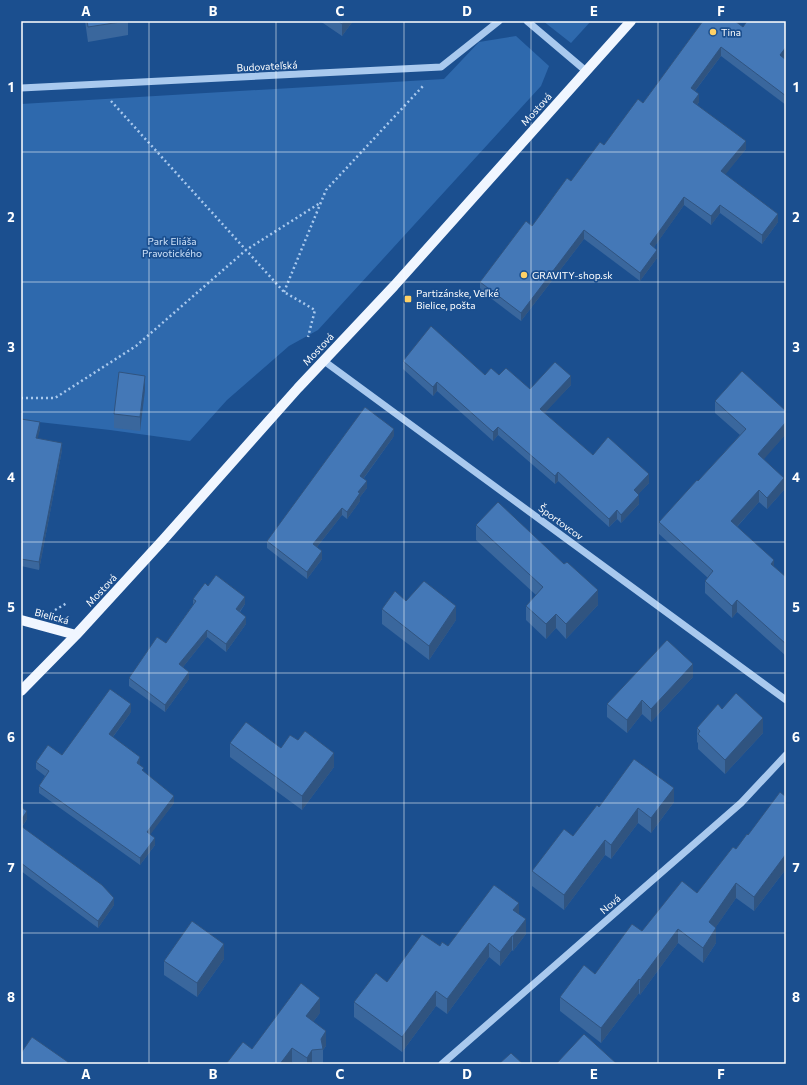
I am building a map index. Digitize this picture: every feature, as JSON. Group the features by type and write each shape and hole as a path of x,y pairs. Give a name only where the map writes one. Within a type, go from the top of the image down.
{"main road":[{"name":"Mostová","path":"21,691 76,635 324,361 394,286 631,21"},
{"name":"Bielická","path":"21,620 76,635"}],"street":[{"path":"441,67 498,21"},
{"path":"527,21 586,71"},
{"name":"Budovateľská","path":"21,88 441,67"},
{"name":"Športovcov","path":"324,361 786,700"},
{"name":"Nová","path":"442,1064 741,803 786,755"}],"path":[{"path":"284,292 326,190 441,67"},
{"path":"96,84 284,292 315,310 308,337"},
{"path":"21,398 55,398 136,346 246,250 320,203"}],"green space":[{"path":"543,21 591,21 571,43"},
{"name":"Park Eliáša Pravotického","path":"516,36 549,66 541,86 318,330 289,346 227,400 190,441 21,420 21,104 444,79 479,42"}],"building":[{"path":"87,21 127,21 88,27"},
{"path":"703,21 735,21 743,27 747,21 786,21 786,47 780,55 786,60 786,96 721,47 691,88 699,94 693,102 746,141 721,171 778,214 762,235 720,205 711,216 684,197 650,244 657,250 640,273 584,230 521,313 480,282 526,221 532,226 567,178 571,181 600,142 604,145 638,99 643,103"},
{"path":"431,326 485,375 491,368 499,375 506,368 530,389 555,362 571,376 540,409 593,455 608,437 649,474 634,490 639,495 621,515 617,510 609,519 558,472 555,476 498,427 493,432 437,382 433,387 403,361"},
{"path":"742,371 786,411 786,422 758,454 784,478 767,498 759,490 731,521 774,560 771,564 786,577 786,644 737,600 732,606 705,581 713,571 659,522 746,429 715,401"},
{"path":"119,372 145,376 140,417 114,414"},
{"path":"365,407 394,429 360,476 367,481 358,492 360,493 347,512 342,508 313,544 322,551 307,572 267,541"},
{"path":"21,419 40,422 36,438 62,443 39,562 21,559"},
{"path":"498,502 564,564 567,562 598,590 566,624 556,614 546,624 526,606 543,587 476,525"},
{"path":"216,575 245,597 236,609 246,617 226,644 207,630 179,664 189,672 165,705 129,678 157,637 166,643 196,601 193,599 205,583 208,586"},
{"path":"424,581 456,606 429,646 382,609 395,591 406,601"},
{"path":"667,640 693,664 651,709 642,700 627,720 607,704"},
{"path":"110,689 131,704 109,734 140,757 137,763 144,768 142,770 174,796 147,832 155,838 140,858 39,786 49,771 36,762 48,745 62,755"},
{"path":"736,693 763,718 725,760 698,734 700,731 697,728 718,704 722,709"},
{"path":"246,722 281,748 290,735 298,740 305,731 334,753 302,796 230,743"},
{"path":"634,759 674,788 651,818 638,808 611,845 605,840 564,895 532,871 564,829 573,836 597,805 599,807"},
{"path":"780,792 785,796 786,795 786,854 754,897 736,883 709,922 716,928 703,948 678,929 640,980 639,979 601,1028 560,997 584,965 595,974 632,924 642,931 682,881 697,893 733,847 736,849 747,834 748,835"},
{"path":"21,807 27,811 21,820"},
{"path":"21,826 102,885 114,898 98,921 21,863"},
{"path":"494,885 519,903 513,910 526,919 500,952 489,943 447,999 436,991 402,1037 354,1002 376,973 387,982 422,934 440,946 442,942 448,946"},
{"path":"192,921 224,944 197,983 164,961"},
{"path":"301,983 320,998 306,1016 326,1031 321,1039 323,1049 312,1050 307,1058 292,1048 280,1064 226,1064 243,1042 252,1049"},
{"path":"584,1034 617,1064 556,1064"},
{"path":"32,1037 68,1062 66,1064 21,1064 21,1053"},
{"path":"511,1053 523,1064 499,1064"}],"place":[{"name":"Tina","path":"713,32"},
{"name":"GRAVITY-shop.sk","path":"524,275"},
{"name":"Partizánske, Veľké Bielice, pošta","path":"408,299"}]}
